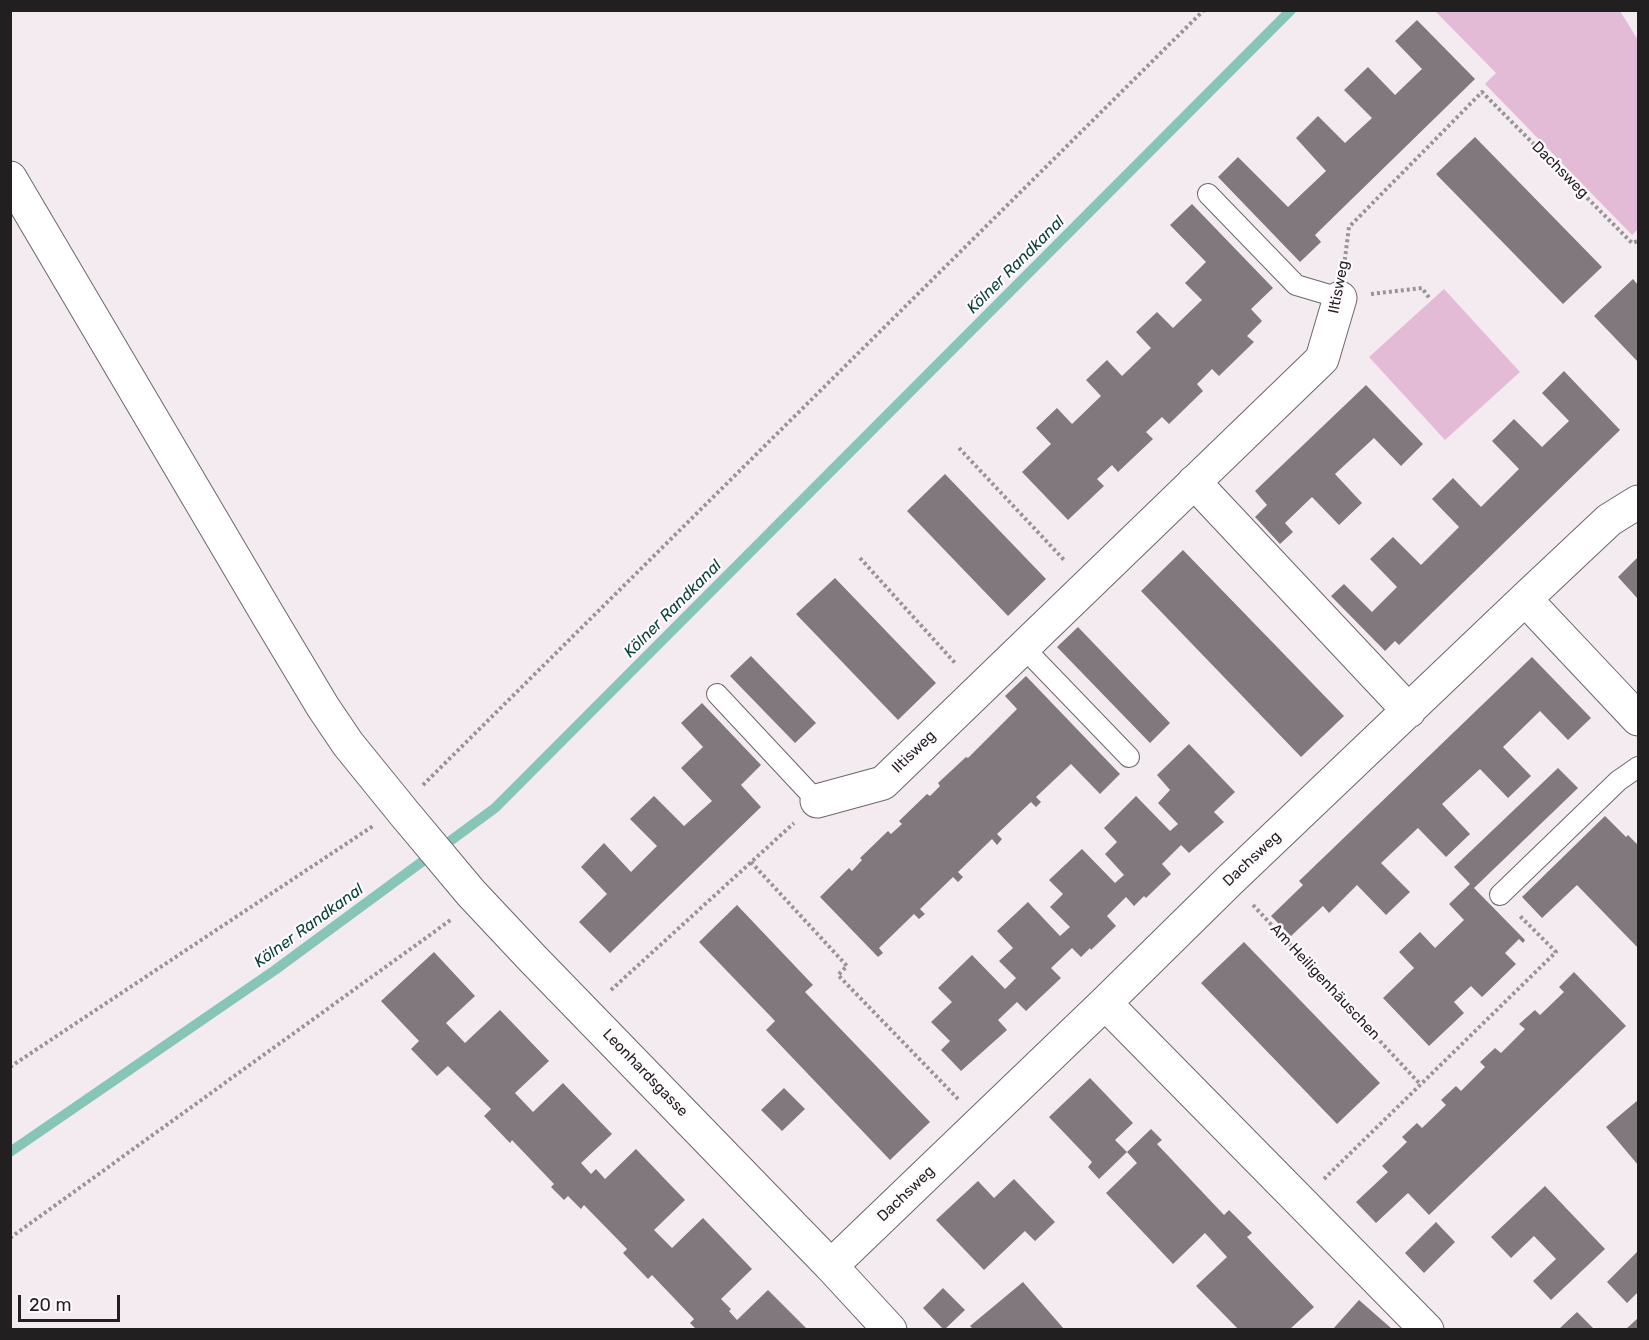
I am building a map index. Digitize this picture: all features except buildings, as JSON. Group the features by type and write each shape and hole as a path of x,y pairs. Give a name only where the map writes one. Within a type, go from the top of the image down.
{"street":[{"name":"Leonhardsgasse","path":"10,178 323,707 348,744 401,810 533,959 890,1329"},
{"name":"Iltisweg","path":"817,801 883,783 1322,359 1340,298"},
{"path":"1194,482 1409,711"},
{"name":"Dachsweg","path":"831,1266 1525,598 1609,520 1638,502"},
{"path":"1525,598 1638,719"},
{"path":"1105,1003 1426,1329"}],"lane":[{"path":"1208,194 1296,285 1340,298"},
{"path":"1023,647 1129,757"},
{"path":"717,694 817,801"},
{"path":"1500,895 1618,781 1638,767"}],"path":[{"path":"10,1067 401,810 1204,10"},
{"name":"Dachsweg","path":"1482,92 1632,243 1638,241"},
{"name":"Iltisweg","path":"1340,298 1349,227 1482,92"},
{"path":"1340,298 1422,288 1430,299"},
{"path":"959,448 1087,585"},
{"path":"860,558 980,689"},
{"path":"587,1013 817,801"},
{"path":"751,862 847,966 838,975 981,1122"},
{"name":"Am Heiligenhäuschen","path":"1230,880 1420,1084"},
{"path":"1300,1202 1556,952 1500,895"},
{"path":"10,1238 475,896"}],"shaded area":[{"path":"1435,11 1620,11 1638,40 1638,229 1632,235 1485,84 1496,73"},
{"path":"1444,289 1520,372 1445,440 1369,357"}],"waterway":[{"name":"Kölner Randkanal","path":"10,1152 275,970 495,808 1291,10"}]}
